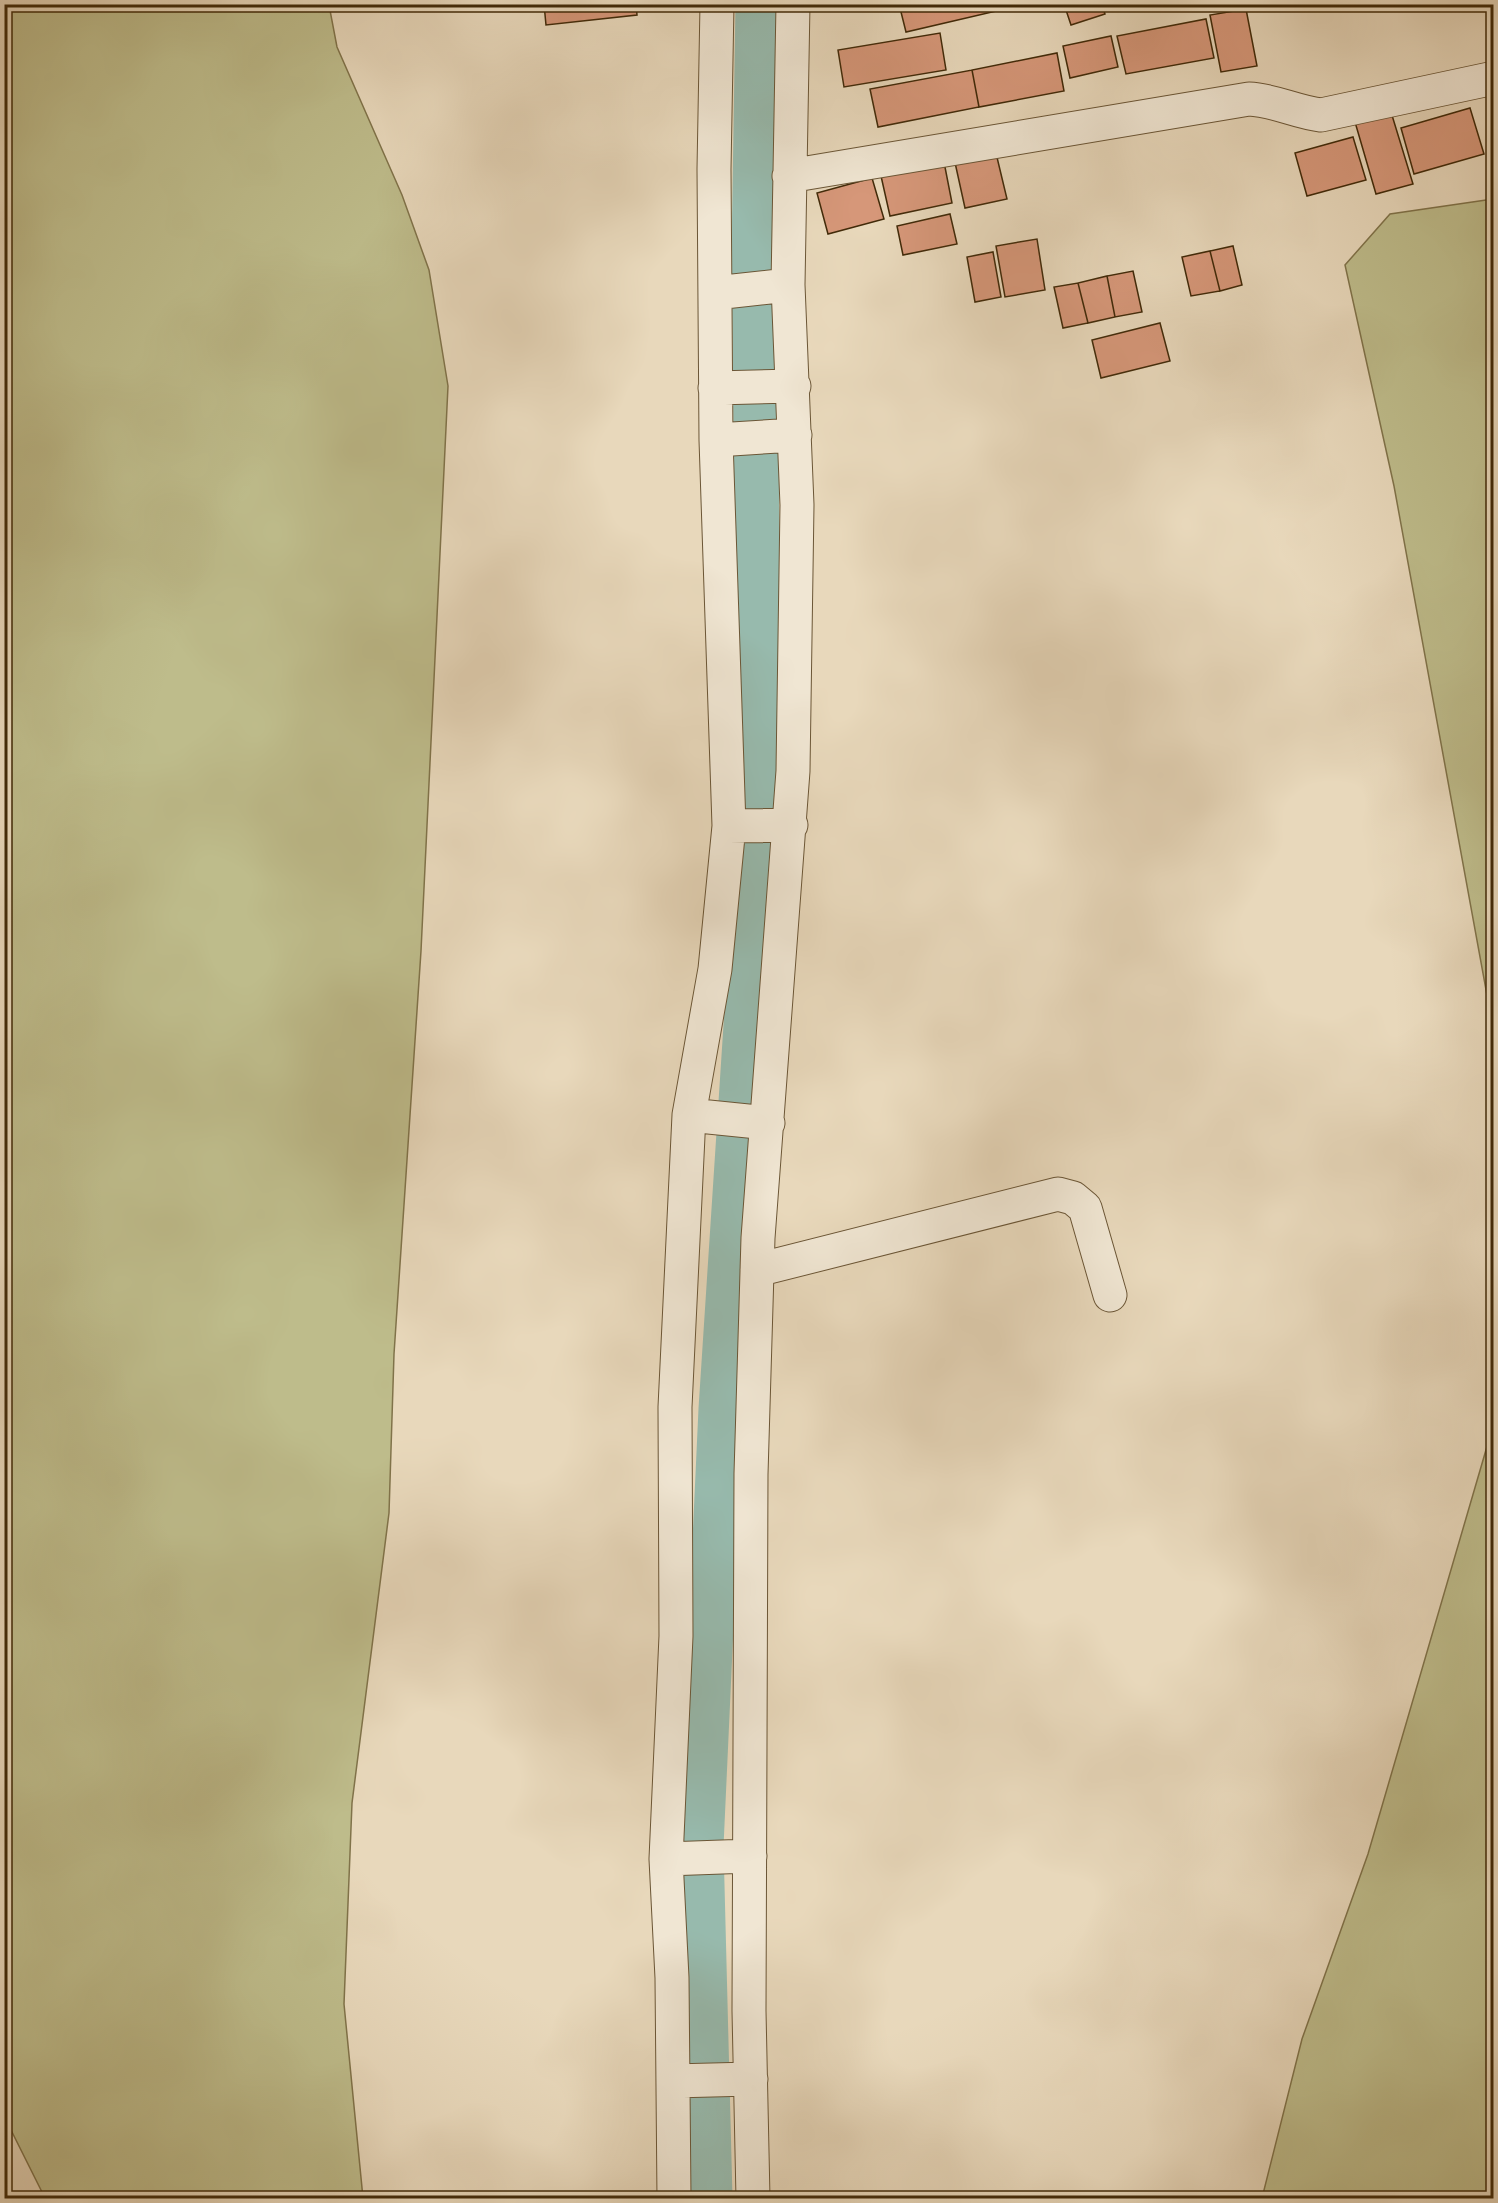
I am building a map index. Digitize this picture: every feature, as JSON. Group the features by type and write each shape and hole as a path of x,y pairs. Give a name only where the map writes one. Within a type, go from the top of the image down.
{"street":[{"path":"717,4 724,292 723,440 758,826 761,1123 740,1856 741,2080 753,2199"},
{"path":"674,2199 686,2081 672,1978 677,1858 675,1407 715,969 758,826 797,505 781,436 783,386 778,287 789,176 793,4"},
{"path":"789,176 1249,99 1269,100 1306,113 1321,115 1494,78"},
{"path":"724,292 778,287"},
{"path":"723,388 783,386"},
{"path":"723,440 781,436"},
{"path":"702,1117 761,1123"},
{"path":"757,1270 1058,1194 1073,1198 1085,1208 1110,1295"},
{"path":"677,1858 740,1856"},
{"path":"686,2081 741,2080"}],"shaded area":[{"path":"5,4 329,5 337,47 402,195 429,270 448,386 421,951 394,1354 389,1513 352,1803 344,2004 363,2198 45,2198 5,2118"},
{"path":"1494,199 1493,1028 1394,486 1345,265 1390,214"},
{"path":"1493,1407 1493,2198 1262,2198 1302,2039 1368,1854 1488,1443"}],"building":[{"path":"544,4 636,4 637,15 546,25"},
{"path":"899,4 1004,4 1005,9 906,32"},
{"path":"1064,4 1102,4 1105,14 1071,25"},
{"path":"1246,9 1257,66 1221,72 1210,15"},
{"path":"1206,19 1214,58 1126,74 1117,36"},
{"path":"940,33 946,70 844,87 838,50"},
{"path":"1111,36 1118,67 1070,78 1063,46"},
{"path":"1057,53 1064,91 979,107 972,70"},
{"path":"972,70 979,107 878,127 870,89"},
{"path":"1470,108 1484,154 1414,174 1401,128"},
{"path":"1391,112 1413,184 1376,194 1355,122"},
{"path":"1353,137 1366,180 1307,196 1295,153"},
{"path":"995,149 1007,199 965,208 954,158"},
{"path":"944,162 952,203 890,216 881,176"},
{"path":"872,178 884,219 828,234 817,193"},
{"path":"950,214 957,244 903,255 897,226"},
{"path":"1037,239 1045,290 1005,297 996,246"},
{"path":"1233,246 1242,285 1220,291 1210,251"},
{"path":"1210,251 1220,291 1191,296 1182,257"},
{"path":"993,252 1001,297 975,302 967,257"},
{"path":"1133,271 1142,312 1115,317 1107,276"},
{"path":"1107,276 1115,317 1088,323 1078,283"},
{"path":"1078,283 1088,323 1063,328 1054,287"},
{"path":"1160,323 1170,361 1101,378 1092,340"}],"waterway":[{"path":"710,2198 701,1846 721,1409 760,811 754,252 758,4"}]}
